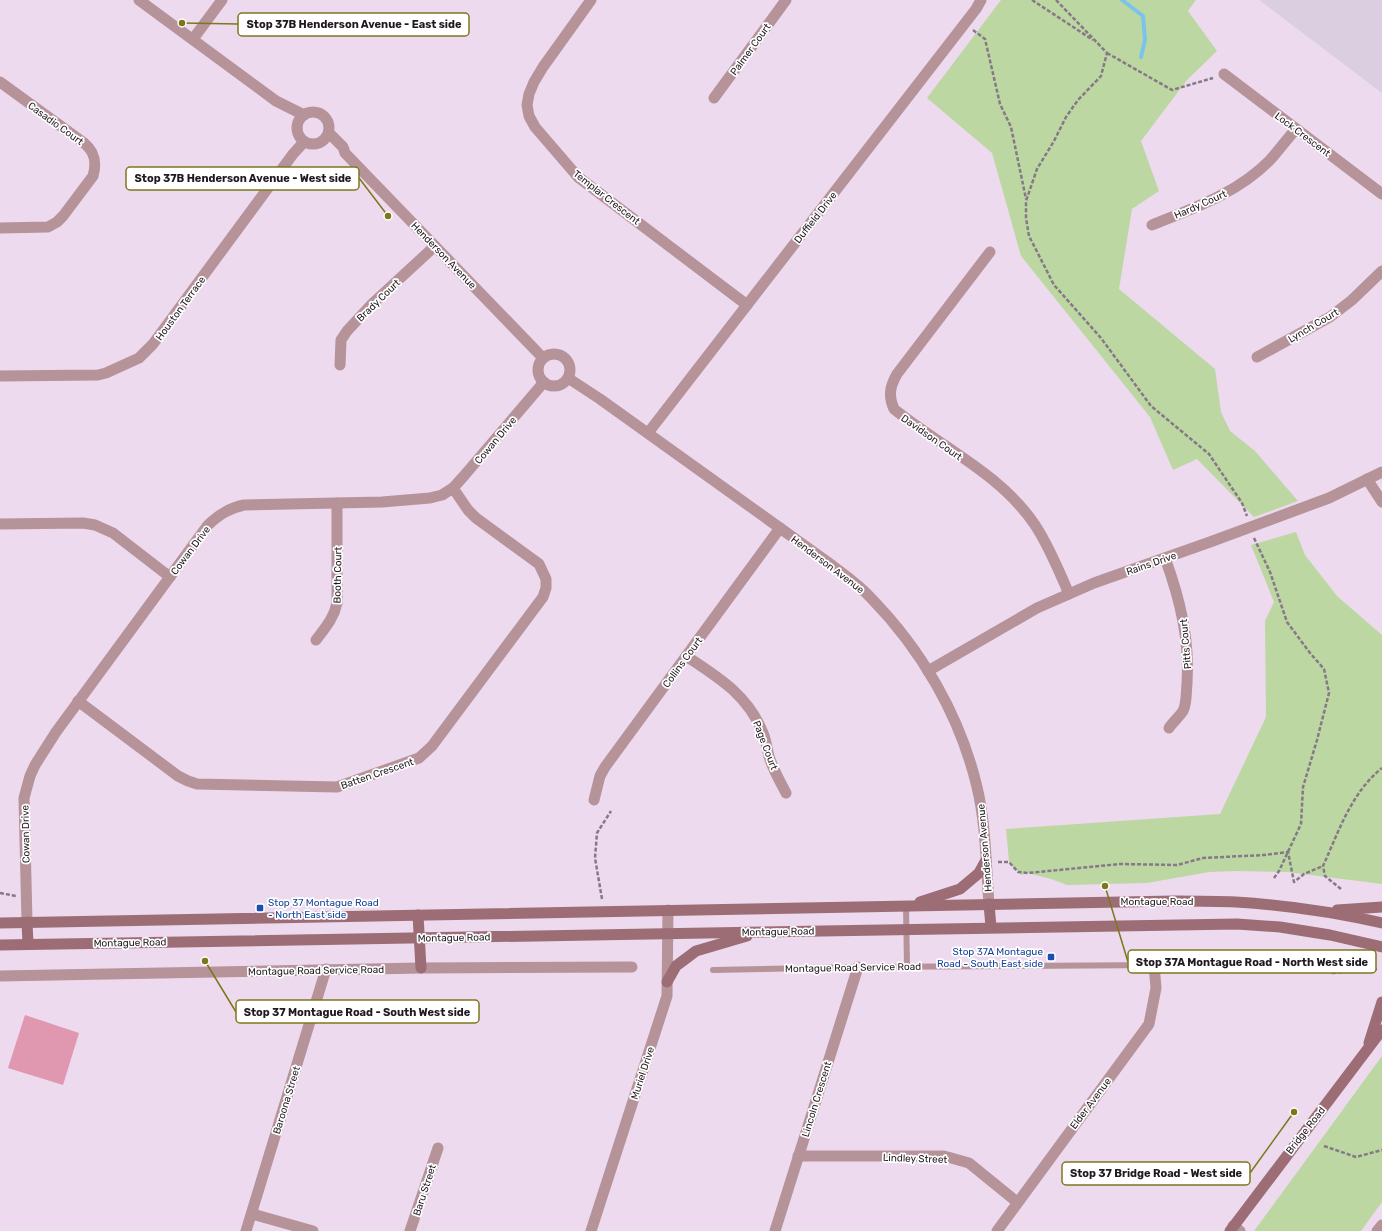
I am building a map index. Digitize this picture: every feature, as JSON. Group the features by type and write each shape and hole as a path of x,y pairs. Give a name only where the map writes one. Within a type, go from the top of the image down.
{"main road":[{"path":"906,906 960,889 979,873 986,862"},
{"name":"Montague Road","path":"0,923 1174,901 1220,902 1291,907 1355,917 1382,924"},
{"path":"989,904 991,927"},
{"path":"1314,911 1382,907"},
{"path":"418,915 421,968"},
{"path":"27,922 28,944"},
{"name":"Montague Road","path":"0,945 1237,924 1280,927 1330,935 1381,948"},
{"path":"668,982 676,966 696,951 761,932"},
{"path":"1365,1053 1382,1002"},
{"name":"Bridge Road","path":"1234,1229 1298,1139 1382,1030"}],"street":[{"path":"138,0 276,101 304,115"},
{"path":"193,39 222,0"},
{"name":"Templar Crescent","path":"591,0 534,82 529,94 527,105 529,116 535,127 578,176 747,305"},
{"name":"Palmer Court","path":"714,98 786,0"},
{"name":"Duffield Drive","path":"648,433 965,24 981,0"},
{"name":"Lock Crescent","path":"1224,74 1382,194"},
{"name":"Casadio Court","path":"0,82 89,147 95,158 95,164 93,176 57,222 48,227 0,228"},
{"path":"276,101 298,125"},
{"path":"313,112 320,113 325,117 330,128 325,140 313,144 304,142 298,135 298,125 304,115 313,112"},
{"name":"Hardy Court","path":"1152,225 1213,200 1255,174 1270,160 1296,129"},
{"name":"Henderson Avenue","path":"329,133 343,148 345,153 543,358"},
{"name":"Houston Terrace","path":"0,376 98,375 114,370 139,358 153,344 293,154 304,142"},
{"name":"Henderson Avenue","path":"321,142 345,153"},
{"name":"Brady Court","path":"340,365 341,340 347,331 372,304 435,246"},
{"name":"Davidson Court","path":"990,252 897,374 892,383 890,402 894,410 986,474 1019,505 1035,525 1052,555 1069,594"},
{"name":"Lynch Court","path":"1257,357 1330,317 1352,300 1382,272"},
{"path":"554,354 559,354 566,358 570,369 568,378 560,384 554,385 544,382 538,369 543,358 554,354"},
{"name":"Henderson Avenue","path":"568,378 648,433 833,566 869,596 904,635 933,679 957,728 970,761 981,810 989,904"},
{"name":"Cowan Drive","path":"27,922 24,798 30,776 35,765 56,732 208,525 217,517 235,507 244,505 400,501 430,498 442,495 464,477 544,382"},
{"name":"Rains Drive","path":"928,671 1037,608 1094,582 1165,558 1329,498 1382,472"},
{"path":"1368,479 1382,502"},
{"name":"Batten Crescent","path":"78,702 178,776 197,784 337,787 419,758 432,746 543,597 546,588 546,579 539,564 476,518 468,510 452,488"},
{"name":"Booth Court","path":"316,640 330,622 335,613 337,603 336,503"},
{"path":"0,524 83,523 95,525 113,533 170,576"},
{"name":"Collins Court","path":"594,800 600,776 605,767 780,528"},
{"name":"Pitts Court","path":"1165,558 1180,604 1187,647 1188,667 1186,696 1183,711 1169,728"},
{"name":"Page Court","path":"686,656 733,689 746,704 763,731 771,761 786,793"},
{"name":"Muriel Drive","path":"591,1231 667,996 668,910"},
{"name":"Elder Avenue","path":"996,1231 1149,1024 1156,988 1154,965"},
{"name":"Montague Road Service Road","path":"0,976 421,968 632,967"},
{"name":"Lincoln Crescent","path":"775,1231 858,967"},
{"name":"Baroona Street","path":"246,1231 326,970"},
{"name":"Baru Street","path":"410,1231 438,1148"},
{"name":"Lindley Street","path":"798,1156 944,1156 969,1163 1017,1202"},
{"path":"252,1214 313,1231"},
{"path":"1378,1231 1382,1225"}],"lane":[{"path":"906,906 907,967"},
{"name":"Montague Road Service Road","path":"713,970 858,967 1328,964"}],"path":[{"path":"1032,0 1097,43"},
{"path":"1056,0 1107,53 1172,90 1224,74"},
{"path":"965,24 985,38 1000,104 1010,127 1026,201 1026,218 1029,236 1054,285 1101,338 1151,406 1209,454 1242,503 1256,544 1270,572 1287,622 1324,669 1329,693 1317,740 1302,787 1301,824 1279,871 1274,878"},
{"path":"1026,201 1036,169 1054,141 1066,117 1101,76 1107,53"},
{"path":"1341,889 1325,876 1323,866 1349,808 1363,787 1382,768"},
{"path":"602,899 595,858 597,833 611,812"},
{"path":"986,862 1009,862 1018,872 1028,872 1120,864 1177,864 1203,858 1264,855 1288,852"},
{"path":"1288,852 1294,882 1304,874 1323,866"},
{"path":"1327,973 1377,970"},
{"path":"1324,1146 1356,1157 1382,1150"}],"shaded area":[{"path":"1259,0 1382,0 1382,93"}],"green space":[{"path":"1001,0 1196,0 1188,11 1217,51 1187,80 1141,141 1159,191 1132,209 1119,289 1215,369 1221,412 1230,431 1255,451 1298,501 1254,517 1197,459 1173,470 1150,417 1021,256 992,153 927,98"},
{"path":"1296,532 1305,555 1337,596 1382,635 1382,884 1287,872 1209,872 1147,883 1067,885 1028,873 1021,875 1009,862 1006,829 1220,814 1266,717 1265,621 1274,602 1251,545"},
{"path":"1382,1056 1382,1202 1361,1231 1254,1231"}],"building":[{"path":"25,1015 79,1033 63,1085 8,1068"}],"waterway":[{"path":"1122,0 1143,16 1145,40 1141,57"}],"place":[{"name":"Stop 37B Henderson Avenue - East side","path":"182,23"},
{"name":"Stop 37B Henderson Avenue - West side","path":"388,216"},
{"name":"Stop 37A Montague Road - North West side","path":"1105,886"},
{"name":"Stop 37 Montague Road - North East side","path":"260,908"},
{"name":"Stop 37A Montague Road - South East side","path":"1051,957"},
{"name":"Stop 37 Montague Road - South West side","path":"205,961"},
{"name":"Stop 37 Bridge Road - West side","path":"1294,1112"}]}
